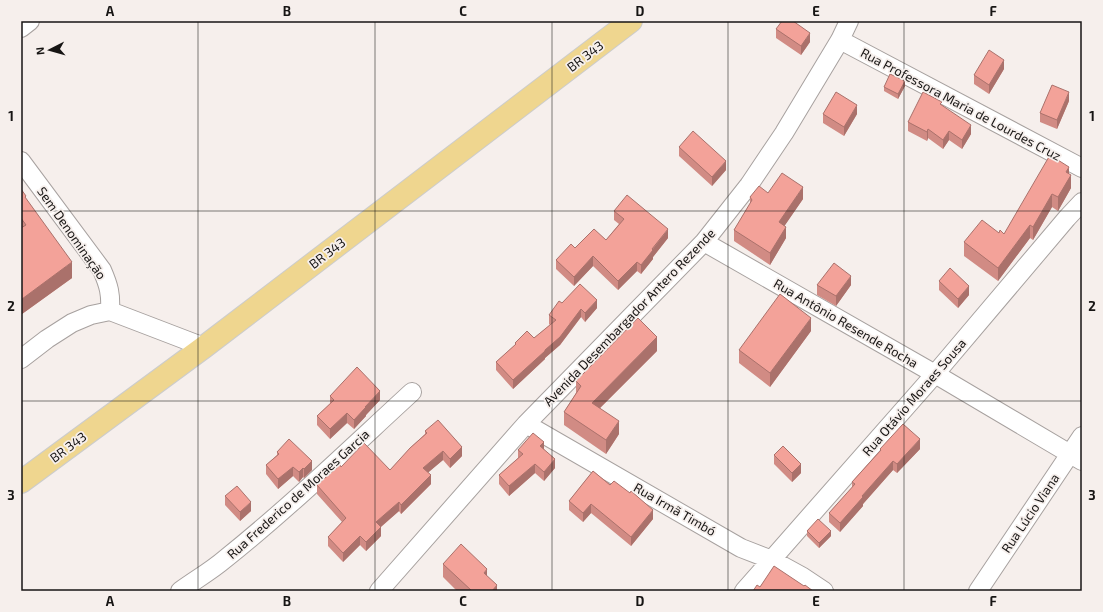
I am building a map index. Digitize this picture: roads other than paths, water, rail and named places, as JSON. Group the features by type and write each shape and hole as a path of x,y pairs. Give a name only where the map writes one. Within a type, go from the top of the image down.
{"main road":[{"name":"BR 343","path":"21,482 204,347 631,21"}],"street":[{"path":"21,28 30,21"},
{"name":"Avenida Desembargador Antero Rezende","path":"379,591 526,424 704,242 749,185 784,133 840,40 849,21"},
{"name":"Rua Professora Maria de Lourdes Cruz","path":"840,40 1082,168"},
{"name":"Sem Denominação","path":"21,161 102,270 108,284 111,298 110,311"},
{"name":"Rua Otávio Moraes Sousa","path":"744,591 935,374 1082,202"},
{"name":"Rua Antônio Resende Rocha","path":"704,242 935,374 1076,457"},
{"path":"21,359 47,339 72,323 91,315 110,311 204,347"},
{"name":"Rua Frederico de Moraes Garcia","path":"180,591 224,560 264,526 412,392"},
{"name":"Rua Irmã Timbó","path":"526,424 741,548 772,560 803,577 824,591"},
{"name":"Rua Lúcio Viana","path":"981,590 1076,457 1082,436"}]}
